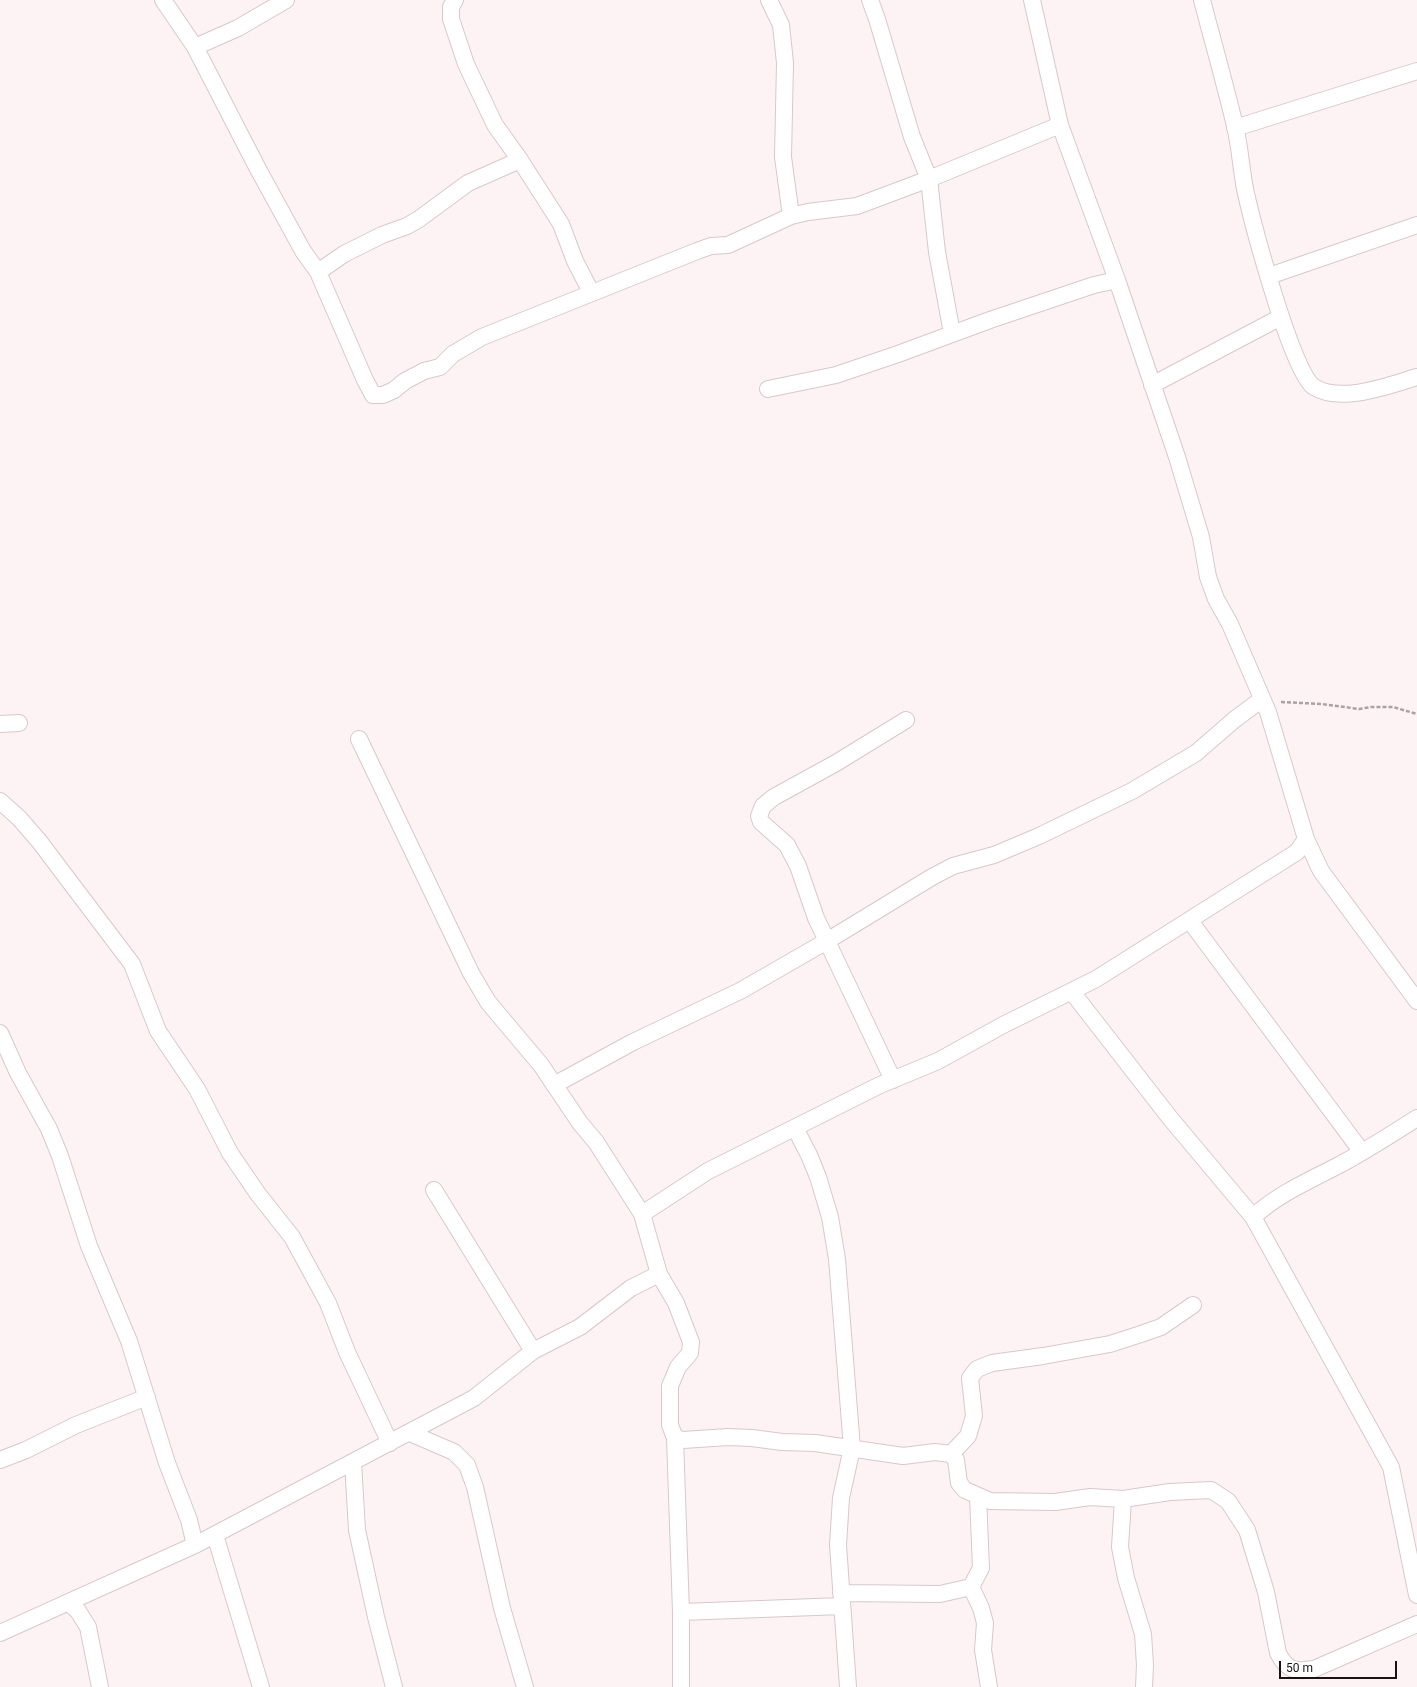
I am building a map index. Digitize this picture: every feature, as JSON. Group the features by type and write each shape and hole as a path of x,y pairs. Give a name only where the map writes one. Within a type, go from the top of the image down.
{"street":[{"path":"163,0 195,47 258,169 303,251 318,272 365,380 373,394 383,395 394,390 405,381 424,371 440,367 453,354 482,336 591,292 711,246 728,245 791,216 808,212 857,206 929,179 1060,125"},
{"path":"195,47 238,28 286,0"},
{"path":"455,0 451,7 451,19 466,64 495,125 520,160 560,224 575,261 591,292"},
{"path":"769,0 781,25 785,63 783,157 791,216"},
{"path":"870,0 912,137 929,179 937,252 952,333"},
{"path":"1032,0 1060,125 1117,280 1152,385 1201,537 1208,577 1216,599 1230,624 1270,719 1306,839 1320,871 1417,1001"},
{"path":"1202,0 1235,128 1246,190 1261,253 1281,317 1302,373 1314,387 1331,393 1352,394 1417,377"},
{"path":"1235,128 1417,71"},
{"path":"318,272 344,254 382,234 407,226 468,183 520,160"},
{"path":"1269,276 1417,225"},
{"path":"768,389 836,375 898,354 952,333 1094,285 1117,280"},
{"path":"1152,385 1281,317"},
{"path":"554,1085 634,1042 740,991 827,941 932,876 953,866 994,855 1039,836 1132,791 1196,753 1234,720 1262,699"},
{"path":"893,1080 816,918 798,866 787,845 761,822 759,816 763,806 774,797 836,763 906,720"},
{"path":"0,724 20,723"},
{"path":"359,739 471,973 488,1002 541,1065 580,1123 596,1142 642,1214 659,1274 676,1303 691,1342 690,1353 678,1367 670,1386 670,1425 675,1438 681,1612 681,1687"},
{"path":"0,801 19,818 39,841 132,964 158,1031 197,1089 230,1153 258,1194 292,1238 328,1303 347,1352 390,1443"},
{"path":"642,1214 708,1171 893,1080 938,1061 1003,1025 1096,979 1297,852 1306,839"},
{"path":"1190,921 1362,1152"},
{"path":"1072,992 1170,1118 1253,1217 1391,1467 1417,1595"},
{"path":"0,1033 18,1073 48,1129 60,1156 89,1246 130,1341 167,1463 189,1520 195,1545"},
{"path":"1253,1217 1266,1205 1285,1193 1362,1152 1417,1118"},
{"path":"795,1128 809,1155 818,1177 830,1216 837,1259 852,1448 841,1498 838,1545 848,1687"},
{"path":"434,1190 533,1351"},
{"path":"0,1632 69,1603 195,1545 410,1433 474,1398 533,1351 580,1327 632,1288 659,1274"},
{"path":"951,1454 968,1436 974,1416 970,1378 977,1369 992,1363 1110,1344 1161,1327 1193,1306"},
{"path":"0,1460 26,1450 76,1425 147,1397"},
{"path":"410,1433 454,1452 467,1465 475,1487 502,1608 525,1687"},
{"path":"675,1438 683,1440 728,1437 752,1438 852,1448 903,1456 935,1452 951,1454 956,1460 959,1483 966,1490 990,1501 1055,1502 1090,1497 1123,1499 1170,1492 1211,1490 1228,1501 1248,1530 1266,1592 1278,1653 1282,1662 1290,1668 1300,1671 1314,1670 1417,1624"},
{"path":"353,1462 357,1530 376,1617 394,1687"},
{"path":"681,1612 940,1594 971,1587 981,1568 978,1496"},
{"path":"1123,1499 1120,1547 1126,1578 1143,1634 1145,1665 1144,1687"},
{"path":"215,1535 261,1687"},
{"path":"971,1587 981,1608 985,1624 983,1650 989,1687"},
{"path":"69,1603 78,1611 88,1626 100,1687"}],"path":[{"path":"1262,699 1278,702 1322,704 1359,709 1370,707 1393,707 1417,714"}]}
